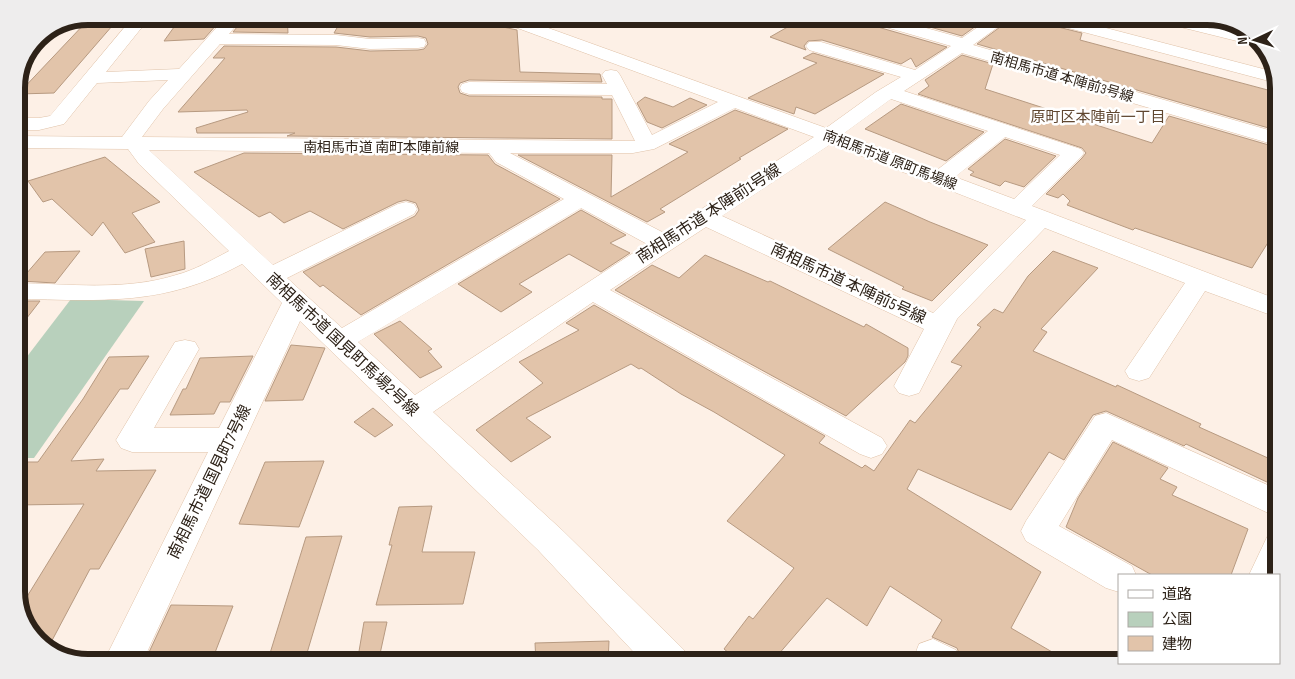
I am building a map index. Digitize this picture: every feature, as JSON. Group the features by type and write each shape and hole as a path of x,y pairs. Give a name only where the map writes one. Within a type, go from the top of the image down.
{"street":[{"path":"25,124 39,124 57,120 136,25"},
{"path":"132,143 133,134 228,25"},
{"name":"南相馬市道 原町馬場線","path":"524,25 828,136 1270,307"},
{"name":"南相馬市道 本陣前3号線","path":"893,25 1270,137"},
{"name":"南相馬市道 本陣前1号線","path":"412,411 828,136 990,25"},
{"path":"1074,25 1265,75"},
{"path":"1191,25 1237,36 1239,34"},
{"path":"216,39 336,40 370,44 418,43"},
{"path":"815,46 916,76"},
{"path":"610,56 606,66 647,145"},
{"path":"92,78 184,74"},
{"path":"469,88 620,90"},
{"path":"890,92 1074,153 1017,209"},
{"name":"南相馬市道 南町本陣前線","path":"25,142 132,143 175,146 634,147 647,145 734,101"},
{"path":"939,179 1002,130"},
{"name":"南相馬市道 国見町馬場2号線","path":"132,143 146,160 550,540 661,654"},
{"path":"496,148 503,158 664,243"},
{"path":"338,342 581,199"},
{"path":"270,277 406,209"},
{"name":"南相馬市道 本陣前5号線","path":"704,217 915,316 939,325 948,313 1041,218"},
{"path":"25,291 123,291 158,288 200,275 244,253"},
{"path":"1139,371 1201,280"},
{"path":"592,291 871,446"},
{"name":"南相馬市道 国見町7号線","path":"126,654 296,302"},
{"path":"909,386 939,325"},
{"path":"185,349 132,440 230,440"},
{"path":"1118,576 1038,531 1106,424 1270,501"}],"green space":[{"path":"71,299 144,301 34,458 25,458 25,359"}],"building":[{"path":"83,25 113,25 54,93 25,94 25,87"},
{"path":"176,25 216,25 204,39 164,41"},
{"path":"239,25 288,25 288,33 233,32"},
{"path":"339,25 494,25 517,30 520,72 600,74 602,82 469,80 460,83 458,87 460,93 469,96 602,97 602,99 612,99 612,139 287,136 295,133 197,133 196,128 248,112 247,110 178,112 225,58 213,58 224,46 336,47 370,51 418,50 424,49 428,44 426,38 418,36 370,37 334,33"},
{"path":"791,25 871,25 947,47 916,67 911,58 901,64 822,40 808,41 804,46 806,50 770,37"},
{"path":"923,25 977,25 962,36"},
{"path":"1003,25 1050,25 1082,33 1080,40 1270,91 1270,128 977,44"},
{"path":"813,53 884,74 815,114 796,107 794,114 748,98 817,63 803,58"},
{"path":"962,55 993,64 985,89 1152,143 1169,116 1270,145 1270,239 1252,268 1135,228 1133,230 1067,205 1070,201 1063,194 1058,198 1046,194 1086,153 1082,148 918,94 929,86 925,80"},
{"path":"645,97 673,107 690,98 707,105 662,128 647,122 637,103"},
{"path":"901,104 984,132 946,161 865,129"},
{"path":"735,110 788,129 660,209 665,212 647,222 518,155 612,155 611,197 688,152 669,144"},
{"path":"1005,139 1056,156 1024,187 1005,181 1000,186 970,175 974,172 968,169"},
{"path":"244,153 488,155 495,164 560,199 361,315 323,285 320,287 303,272 415,216 419,210 416,203 406,200 398,202 343,229 310,211 284,223 270,212 259,217 194,172"},
{"path":"105,157 160,202 132,213 155,242 125,253 103,222 92,236 52,199 43,202 28,181"},
{"path":"885,202 988,245 932,301 902,289 904,287 828,249"},
{"path":"581,210 626,235 610,243 630,253 601,272 569,254 519,284 532,292 501,312 458,284"},
{"path":"184,241 185,269 151,277 145,249"},
{"path":"80,251 55,283 25,281 25,275 45,252"},
{"path":"1053,251 1098,268 1041,329 1047,332 1033,351 1116,387 1117,385 1201,424 1199,427 1270,459 1269,483 1186,444 1184,446 1106,411 1093,415 1064,460 1049,452 1011,510 918,469 907,489 1041,572 1011,628 1056,654 959,654 957,648 932,637 942,620 890,586 867,626 827,598 779,654 730,654 724,649 749,616 753,619 794,568 727,521 785,455 681,394 641,368 639,369 631,364 526,418 551,437 511,462 476,430 543,383 519,362 579,330 566,323 594,305 825,436 819,443 862,468 865,465 874,471 910,420 915,423 962,366 951,362 981,327 977,325 994,309 1003,313 1028,276"},
{"path":"705,255 768,282 770,281 864,327 866,324 908,348 908,356 905,362 846,416 615,290 652,265 679,278"},
{"path":"25,301 40,301 25,320"},
{"path":"400,321 432,349 428,351 442,367 420,378 374,334"},
{"path":"291,345 325,348 303,400 265,401"},
{"path":"149,356 128,389 120,389 71,461 104,459 96,471 156,470 99,569 90,569 51,642 41,633 31,619 26,599 84,504 25,505 25,462 38,462 83,399 109,357"},
{"path":"253,356 230,402 220,402 214,414 170,415 183,389 186,389 200,358"},
{"path":"373,408 393,425 375,437 354,422"},
{"path":"1113,442 1168,468 1160,479 1177,487 1172,495 1248,529 1231,574 1150,574 1066,527 1078,498"},
{"path":"324,461 299,527 239,524 265,462"},
{"path":"432,506 422,552 475,552 463,604 376,605 392,545 389,545 399,507"},
{"path":"342,536 307,654 270,654 306,537"},
{"path":"171,605 233,606 214,654 148,654"},
{"path":"364,622 387,622 380,654 359,654"},
{"path":"609,641 608,654 536,654 535,643"}],"district":[{"name":"原町区本陣前一丁目","path":"1098,117"}]}
